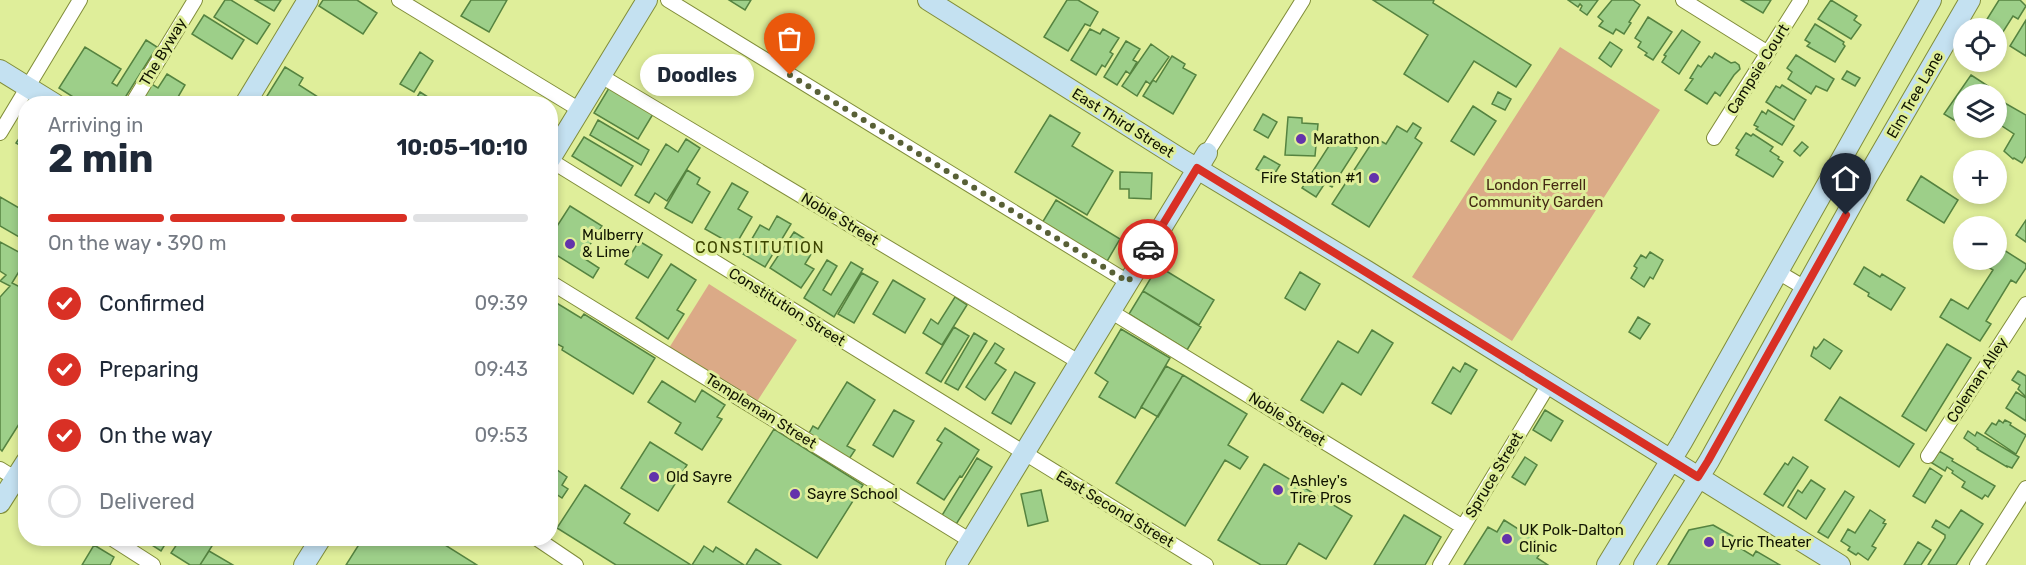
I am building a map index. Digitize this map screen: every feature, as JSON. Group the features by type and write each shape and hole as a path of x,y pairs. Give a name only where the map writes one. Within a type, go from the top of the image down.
{"street":[{"path":"23,96 80,0"},
{"name":"The Byway","path":"137,96 195,0"},
{"path":"250,96 308,0"},
{"path":"399,0 557,96"},
{"path":"558,146 647,0"},
{"path":"668,0 1128,282"},
{"name":"East Third Street","path":"927,0 1202,160 1549,384 1840,565"},
{"path":"956,565 1202,160 1303,0"},
{"path":"1683,0 1768,53"},
{"name":"Campsie Court","path":"1714,138 1801,0"},
{"path":"1607,565 1671,460 1931,0"},
{"name":"Elm Tree Lane","path":"1644,565 1698,477 1970,0"},
{"path":"0,70 43,96"},
{"name":"Noble Street","path":"601,76 1079,362"},
{"path":"558,97 580,110"},
{"path":"0,133 18,104"},
{"name":"Constitution Street","path":"558,164 1024,453"},
{"path":"1778,272 1805,288"},
{"name":"Templeman Street","path":"558,287 971,541"},
{"name":"Coleman Alley","path":"1928,456 2026,304"},
{"name":"Noble Street","path":"1110,311 1463,527"},
{"name":"Spruce Street","path":"1440,565 1549,384"},
{"name":"East Second Street","path":"1024,453 1206,565"},
{"path":"0,503 17,474"},
{"path":"1977,565 2026,488"},
{"path":"123,546 153,565"},
{"path":"304,565 316,546"},
{"path":"548,546 576,565"}],"green space":[{"name":"London Ferrell Community Garden","path":"1560,47 1660,110 1512,341 1412,277"},
{"path":"709,284 797,340 756,403 669,348"}],"building":[{"path":"225,0 231,0 270,24 257,44 214,17"},
{"path":"255,0 281,0 274,11"},
{"path":"323,0 357,0 377,13 363,34 319,6"},
{"path":"471,0 507,0 489,32 461,16"},
{"path":"729,0 751,0 745,10"},
{"path":"1067,0 1078,0 1098,12 1090,26 1085,24 1068,51 1044,37"},
{"path":"1373,0 1434,0 1433,3 1531,65 1516,87 1474,61 1448,102 1404,74 1428,35"},
{"path":"1568,0 1598,0 1587,15 1580,10 1582,6 1580,4 1578,7"},
{"path":"1612,0 1633,0 1640,5 1624,34 1616,29 1613,34 1599,26 1603,21 1598,17"},
{"path":"1741,0 1771,0 1763,13"},
{"path":"1831,0 1857,16 1854,20 1861,25 1851,39 1818,19"},
{"path":"1999,0 2020,0 2026,6 2018,19 2013,16 2007,26 2007,18 1988,18"},
{"path":"204,15 244,40 232,59 192,34"},
{"path":"1648,17 1672,32 1653,60 1638,47 1641,42 1635,38"},
{"path":"2026,20 2026,56 2010,46"},
{"path":"1815,24 1844,42 1845,46 1835,62 1807,46 1810,43 1805,40"},
{"path":"1090,29 1100,34 1103,29 1119,38 1110,52 1113,54 1105,67 1102,65 1096,75 1071,60"},
{"path":"1682,30 1700,42 1679,74 1662,62 1666,56 1664,55"},
{"path":"146,40 157,47 126,96 72,96 59,88 85,47 121,69 112,83 117,86"},
{"path":"1126,41 1140,49 1133,60 1137,62 1130,74 1126,71 1117,85 1104,77"},
{"path":"1610,42 1622,50 1611,67 1599,58"},
{"path":"1151,44 1169,57 1150,84 1146,81 1137,96 1122,86"},
{"path":"420,52 433,61 414,92 400,84"},
{"path":"1715,53 1731,63 1735,62 1740,69 1720,96 1715,92 1707,104 1685,90 1693,79 1690,78 1698,65 1701,67 1709,56 1712,58"},
{"path":"1796,55 1834,79 1827,91 1816,86 1811,94 1788,79 1792,72 1787,68"},
{"path":"1172,56 1185,64 1183,68 1196,75 1173,114 1143,96 1153,80 1156,82"},
{"path":"285,67 303,78 299,85 316,96 267,96"},
{"path":"1847,71 1860,78 1855,86 1842,79"},
{"path":"167,74 185,85 179,96 142,96 150,83 158,88"},
{"path":"1971,75 1985,84 1965,84"},
{"path":"1782,85 1806,100 1794,120 1766,102 1776,86 1780,88"},
{"path":"609,88 653,114 638,139 594,113"},
{"path":"1498,92 1511,99 1505,110 1492,104"},
{"path":"1953,101 1953,119 1944,114"},
{"path":"2007,104 2026,115 2026,156 2022,163 2013,159 2005,150 2014,134 2007,129"},
{"path":"1473,106 1496,121 1474,155 1451,141"},
{"path":"1768,110 1794,126 1782,145 1756,129 1758,127 1754,125 1762,111 1766,114"},
{"name":"Marathon","path":"1263,114 1277,122 1268,138 1254,130"},
{"path":"1050,115 1080,133 1072,146 1113,171 1087,215 1015,172"},
{"name":"Marathon","path":"1288,117 1302,118 1302,123 1318,124 1315,156 1285,155"},
{"path":"598,120 649,150 641,165 590,135"},
{"name":"Fire Station #1","path":"1413,123 1421,128 1415,138 1422,143 1369,227 1332,204 1375,138 1386,144 1397,126 1407,132"},
{"path":"1746,133 1751,136 1753,134 1773,147 1770,151 1783,162 1773,177 1736,155 1739,150 1736,148"},
{"path":"1336,135 1357,148 1332,187 1325,183 1316,197 1302,188"},
{"path":"584,137 633,166 621,186 572,156"},
{"path":"686,139 700,148 667,201 655,193 649,203 635,195 666,144 678,152"},
{"path":"1802,142 1808,147 1800,156 1794,151"},
{"path":"1264,156 1280,165 1272,178 1256,169"},
{"path":"687,170 700,178 697,184 710,192 692,223 665,208"},
{"path":"1120,172 1152,173 1151,199 1129,198 1129,189 1120,189"},
{"path":"1921,176 1953,197 1953,204 1956,204 1944,223 1907,200"},
{"path":"732,183 748,192 738,209 752,217 735,246 705,229"},
{"path":"0,197 18,207 18,236 0,226"},
{"path":"1056,200 1120,239 1106,263 1042,223"},
{"name":"Mulberry & Lime","path":"570,206 602,226 582,257 599,268 593,278 558,256 558,225"},
{"path":"777,216 791,224 765,267 743,254 760,225 769,230"},
{"path":"2026,220 2026,242 2016,235"},
{"path":"794,232 816,246 805,264 814,269 801,288 770,268"},
{"path":"639,241 662,255 648,278 625,264"},
{"path":"0,242 18,252 18,273 12,283 18,286 18,426 2,451 0,449 0,297 10,286 0,281 6,275 0,271"},
{"path":"1650,252 1663,260 1653,279 1650,277 1644,287 1631,278 1637,268 1634,266 1641,255 1646,258"},
{"path":"2007,252 2026,264 2026,268 2016,283 2011,280 1986,321 1991,324 1980,341 1940,317 1951,299 1968,309 1993,270 2007,270"},
{"path":"827,260 837,266 823,290 831,295 851,262 863,269 834,317 804,298"},
{"path":"671,264 696,280 677,310 684,314 668,339 636,318"},
{"path":"1158,266 1214,300 1199,325 1143,291"},
{"path":"1864,267 1880,277 1882,274 1905,288 1891,310 1854,284"},
{"path":"1300,272 1320,284 1305,310 1285,298"},
{"path":"862,273 878,282 854,323 838,314"},
{"path":"893,280 925,299 905,333 873,314"},
{"path":"1143,291 1201,327 1187,350 1129,314"},
{"path":"955,297 967,305 942,345 923,333 931,319 938,324"},
{"path":"558,304 581,318 584,314 655,358 633,394 562,350 563,347 558,344"},
{"path":"1638,317 1650,324 1640,339 1629,332"},
{"path":"954,327 969,336 941,382 926,373"},
{"path":"1121,329 1170,358 1135,418 1099,397 1108,382 1095,373"},
{"path":"1372,330 1393,343 1361,395 1342,383 1323,413 1301,400 1338,341 1358,353"},
{"path":"974,333 987,341 958,390 945,383"},
{"path":"1824,339 1842,351 1830,369 1811,356 1814,347 1816,349"},
{"path":"995,343 1004,349 995,363 1006,370 985,400 966,387"},
{"path":"1947,344 1971,358 1926,431 1902,416"},
{"path":"1465,363 1477,370 1451,414 1432,403 1453,367 1460,372"},
{"path":"1166,366 1183,375 1158,417 1141,407"},
{"path":"2018,371 2026,376 2026,397 2018,389 2020,385 2012,380"},
{"path":"1015,372 1035,383 1011,424 992,413"},
{"path":"1183,375 1247,414 1228,445 1248,457 1240,469 1225,460 1185,526 1116,483"},
{"path":"662,381 695,402 702,390 725,405 717,417 722,419 702,450 675,433 681,423 648,402"},
{"path":"847,382 875,400 847,446 855,450 847,462 807,437 813,426 818,429"},
{"path":"2016,392 2026,398 2026,421 2006,408"},
{"path":"1840,397 1914,444 1899,467 1825,420"},
{"path":"894,410 914,421 893,457 873,445"},
{"path":"1545,410 1563,421 1551,441 1533,430"},
{"path":"1999,420 2003,423 2005,420 2011,423 2010,425 2026,435 2016,454 1985,433 1992,423 1996,425"},
{"path":"945,428 979,450 944,500 917,483 942,443 937,440"},
{"name":"Sayre School","path":"774,429 863,485 817,558 728,502"},
{"path":"1968,431 1975,436 1977,432 2019,457 2012,468 1977,449 1964,438"},
{"name":"Old Sayre","path":"650,442 687,465 658,511 621,488"},
{"path":"1939,451 1995,486 1988,497 1985,495 1982,499 1962,487 1965,482 1952,473 1953,471 1947,467 1945,471 1932,463"},
{"path":"1525,457 1537,465 1525,485 1512,477"},
{"path":"1793,457 1808,467 1783,506 1764,494 1785,463 1788,465"},
{"path":"977,458 992,467 955,526 941,517"},
{"name":"Ashley's Tire Pros","path":"1264,464 1352,516 1326,559 1299,543 1286,565 1261,565 1218,540"},
{"path":"1930,468 1942,476 1925,503 1913,496"},
{"path":"558,471 567,477 562,485 568,489 562,498 558,495"},
{"path":"1811,480 1825,489 1806,519 1788,507 1798,490 1802,493"},
{"path":"585,485 630,514 624,523 691,565 616,565 558,529"},
{"path":"1041,490 1048,521 1028,526 1021,494"},
{"path":"1845,491 1854,497 1828,538 1818,532"},
{"path":"1870,510 1885,520 1883,523 1886,524 1872,546 1876,548 1868,560 1848,550 1850,547 1841,541 1848,529 1855,533"},
{"path":"1961,510 1983,524 1956,565 1928,565 1945,538 1945,535 1932,527 1936,520 1949,528"},
{"path":"1404,515 1441,537 1425,565 1374,565"},
{"name":"UK Polk-Dalton Clinic","path":"1504,520 1545,546 1537,558 1548,565 1464,565 1488,527 1497,532"},
{"name":"Lyric Theater","path":"1713,525 1738,539 1735,545 1753,556 1756,551 1780,565 1668,565 1689,530"},
{"path":"1918,542 1931,550 1921,565 1904,565"},
{"path":"93,546 114,557 110,565 82,565"},
{"path":"153,546 164,546 161,551"},
{"path":"176,546 212,546 200,565 190,565 171,553"},
{"path":"358,546 447,546 477,565 346,565"},
{"path":"704,546 713,552 716,547 744,565 692,565"},
{"path":"756,549 781,565 746,565"},
{"path":"209,551 233,565 200,565"}],"way so far":[{"path":"790,75 1128,282 1148,249"}],"place":[{"name":"Doodles","path":"790,75"},
{"name":"Marathon","path":"1301,139"},
{"name":"Fire Station #1","path":"1374,178"},
{"name":"Mulberry & Lime","path":"570,244"},
{"name":"Old Sayre","path":"654,477"},
{"name":"Ashley's Tire Pros","path":"1278,490"},
{"name":"Sayre School","path":"795,494"},
{"name":"UK Polk-Dalton Clinic","path":"1507,539"},
{"name":"Lyric Theater","path":"1709,542"}],"district":[{"name":"CONSTITUTION","path":"760,247"}],"route":[{"path":"1148,249 1197,168 1698,477 1846,215"}]}
